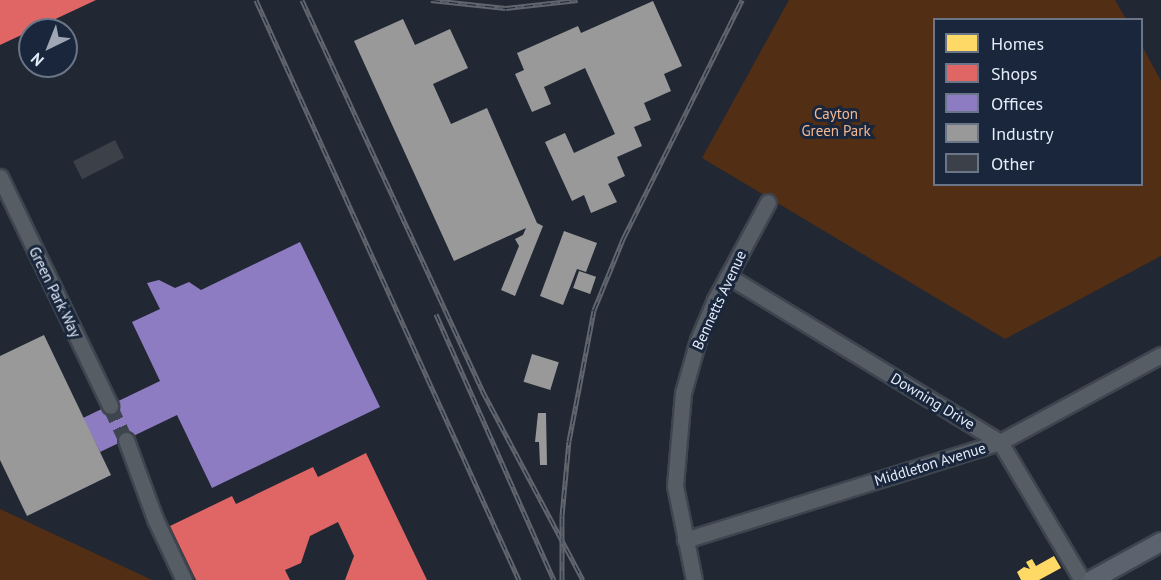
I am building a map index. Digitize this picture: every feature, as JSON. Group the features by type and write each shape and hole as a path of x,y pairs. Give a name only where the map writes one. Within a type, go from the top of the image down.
{"main road":[{"path":"1092,580 1161,542"}],"street":[{"name":"Green Park Way","path":"0,177 110,406"},
{"name":"Bennetts Avenue","path":"694,580 685,540 675,463 683,393 698,340 728,276 768,202"},
{"name":"Downing Drive","path":"728,276 1000,442 1082,580"},
{"name":"Middleton Avenue","path":"685,540 1000,442 1161,355"},
{"path":"126,440 155,519 183,580"}],"green space":[{"name":"Cayton Green Park","path":"789,0 1115,0 1125,18 933,18 933,186 1143,186 1143,48 1161,81 1161,256 1005,339 702,158"},
{"path":"0,509 152,580 0,580"}],"building: Homes":[{"path":"1054,556 1061,568 1039,580 1021,580 1017,572 1024,567 1030,569 1026,562 1032,559 1036,566"}],"building: Shops":[{"path":"0,0 96,0 58,18 18,18 18,37 0,45"},
{"path":"366,453 427,580 345,580 354,556 338,522 310,536 301,563 285,570 290,580 196,580 170,526 232,496 236,504 313,467 318,477"}],"building: Offices":[{"path":"300,242 380,407 212,488 177,415 100,452 83,418 160,381 132,322 160,309 147,283 159,280 175,288 189,282 201,290"}],"building: Industry":[{"path":"653,1 682,66 664,74 671,91 644,103 651,120 634,127 642,146 617,157 625,176 608,184 617,202 591,213 584,195 572,201 545,142 565,133 574,153 615,134 585,68 544,87 551,104 532,112 515,74 524,70 517,53 578,26 581,33"},
{"path":"403,19 415,45 450,29 468,68 433,84 451,124 487,108 537,223 543,226 515,296 501,290 519,246 515,239 523,235 526,228 454,261 354,41"},
{"path":"564,231 597,243 586,272 577,269 563,305 540,296"},
{"path":"579,271 596,277 590,294 573,288"},
{"path":"44,335 111,475 27,516 0,460 0,356"},
{"path":"532,354 559,362 550,390 524,382"},
{"path":"538,413 546,413 547,465 540,465 539,442 535,442"}],"building: Other":[{"path":"115,140 124,158 82,179 73,161"}],"tunnel":[{"path":"110,406 126,440"}],"railway":[{"path":"256,0 519,580"},
{"path":"302,0 482,390 583,580"},
{"path":"431,0 506,8 578,0"},
{"path":"562,580 562,516 569,441 594,310 624,237 742,0"},
{"path":"436,314 554,580"}]}
